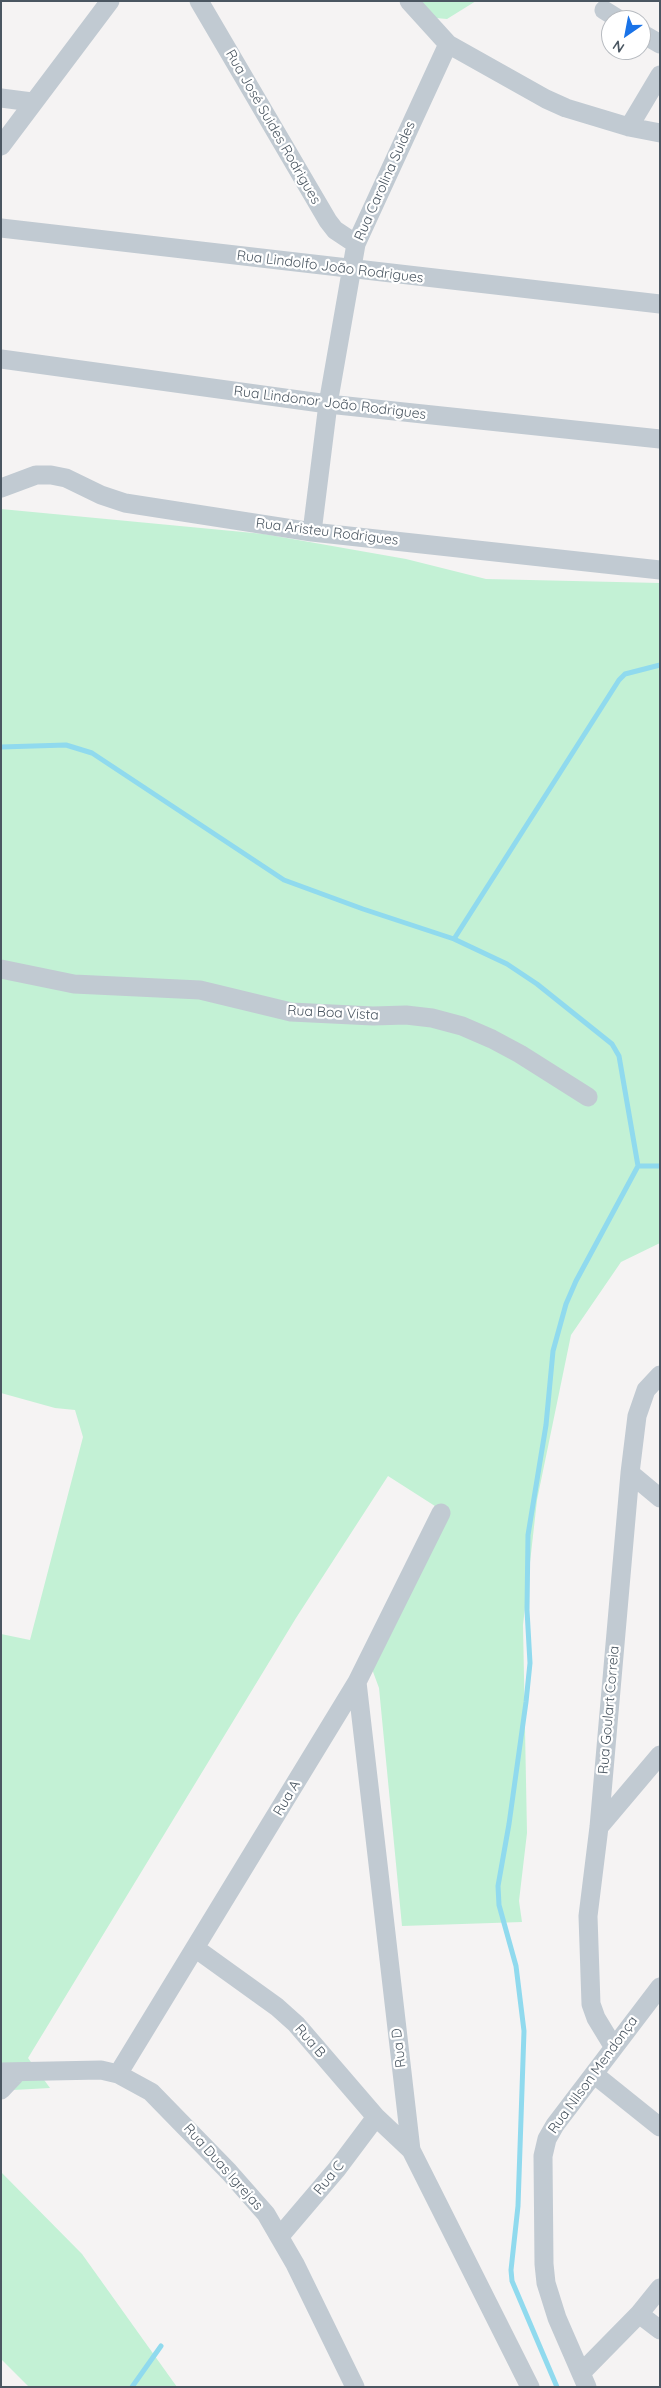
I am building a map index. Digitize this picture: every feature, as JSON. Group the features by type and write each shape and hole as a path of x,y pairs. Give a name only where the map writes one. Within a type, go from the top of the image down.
{"street":[{"path":"1,146 32,102 110,1"},
{"name":"Rua José Suides Rodrigues","path":"199,1 328,221 335,230 356,244"},
{"path":"409,1 448,44 566,108 629,127 660,132"},
{"name":"Rua Carolina Suides","path":"312,532 328,404 356,244 448,44"},
{"path":"629,127 660,74"},
{"path":"1,98 32,102"},
{"name":"Rua Lindolfo João Rodrigues","path":"1,228 660,304"},
{"name":"Rua Lindonor João Rodrigues","path":"1,359 328,404 660,439"},
{"name":"Rua Aristeu Rodrigues","path":"1,488 36,475 51,475 66,478 101,495 125,503 312,532 660,570"},
{"name":"Rua Boa Vista","path":"1,969 74,984 200,990 291,1012 373,1016 406,1015 432,1018 462,1026 492,1039 541,1066 588,1097"},
{"name":"Rua Goulart Correia","path":"614,2046 596,2018 590,1995 588,1916 599,1827 630,1473 637,1416 646,1390 660,1375"},
{"path":"630,1473 660,1498"},
{"name":"Rua A","path":"118,2074 357,1682 441,1514"},
{"name":"Rua D","path":"357,1682 411,2150 530,2387"},
{"path":"599,1827 660,1755"},
{"name":"Rua B","path":"195,1948 277,2007 296,2024 376,2117 411,2150"},
{"name":"Rua Nilson Mendonça","path":"584,2380 557,2318 546,2283 544,2264 543,2156 547,2139 555,2125 660,1987"},
{"name":"Rua Duas Igrejas","path":"10,2072 79,2070 118,2074 151,2092 168,2107 252,2198 280,2236 355,2387"},
{"path":"1,2090 10,2072"},
{"path":"594,2074 660,2127"},
{"name":"Rua C","path":"280,2236 337,2170 376,2117"},
{"path":"584,2380 660,2288"},
{"path":"639,2314 660,2330"}],"green space":[{"path":"421,1 476,1 447,19 436,18"},
{"path":"1,509 264,534 406,559 486,579 660,583 660,1243 621,1262 571,1335 537,1500 523,1625 527,1833 519,1901 522,1922 402,1926 379,1688 372,1669 449,1515 388,1476 296,1618 28,2058 50,2088 13,2090 1,2085 1,1634 30,1640 83,1437 75,1410 55,1408 1,1393"},
{"path":"1,2172 82,2254 177,2387 29,2387 1,2359"}],"waterway":[{"path":"454,939 619,680 625,674 660,665"},
{"path":"1,747 66,745 92,753 284,880 454,939 507,964 537,984 612,1044 619,1056 638,1166 576,1281 566,1304 553,1351 546,1425 528,1535 527,1610 530,1663 526,1702 509,1824 498,1886 499,1905 516,1966 524,2031 518,2206 511,2270 512,2281 557,2387"},
{"path":"638,1166 660,1166"},
{"path":"132,2387 161,2346"}]}
